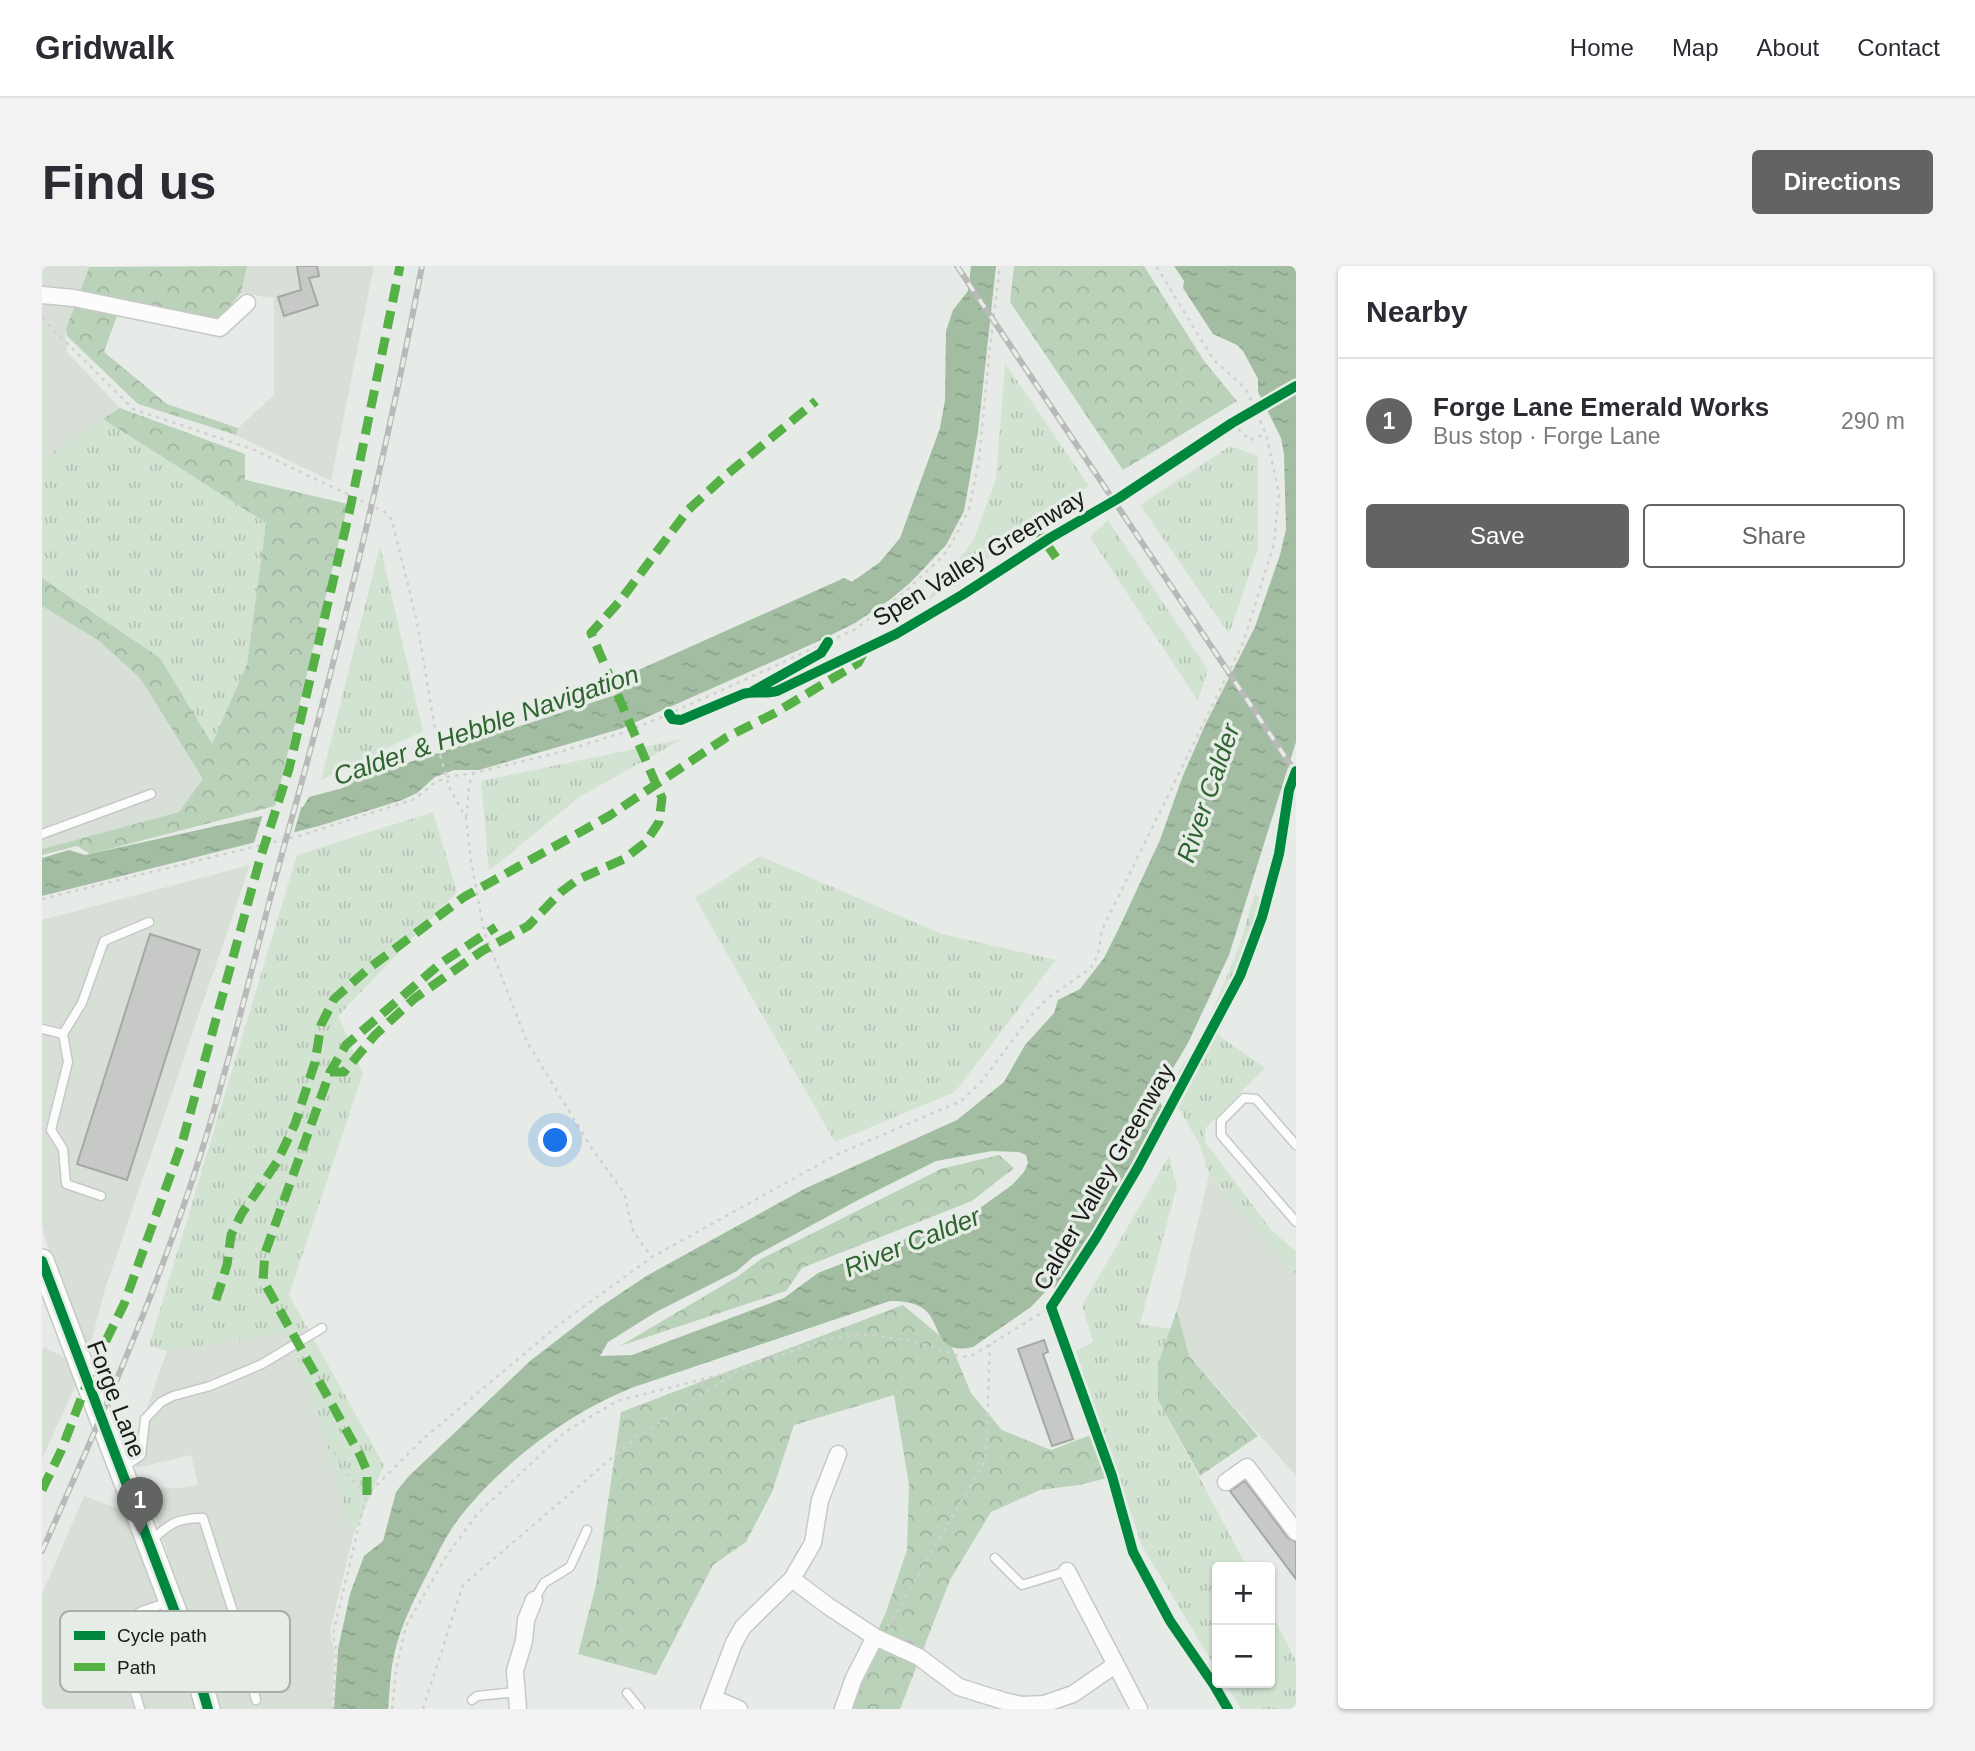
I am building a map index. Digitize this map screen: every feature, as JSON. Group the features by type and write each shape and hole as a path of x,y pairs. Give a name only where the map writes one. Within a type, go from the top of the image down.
{"street":[{"path":"42,295 74,298 220,328 247,303"},
{"name":"Forge Lane","path":"42,1261 175,1611"},
{"path":"739,1709 711,1704 734,1643 743,1627 792,1578 813,1543 820,1500 838,1454"},
{"path":"1226,1482 1247,1467 1296,1532"},
{"path":"1067,1571 1139,1709"},
{"path":"792,1578 828,1606 878,1638 919,1657 960,1687 1022,1707 1073,1694 1115,1665"},
{"path":"518,1709 516,1671 526,1620 534,1600"},
{"path":"843,1709 854,1678 878,1638"},
{"name":"Forge Lane","path":"203,1692 208,1709"}],"lane":[{"path":"42,834 151,794"},
{"path":"101,1196 66,1184 63,1149 51,1130 68,1062 63,1034 82,1003 104,941 149,922"},
{"path":"42,1029 63,1034"},
{"path":"1294,1220 1222,1135 1221,1121 1244,1098 1256,1099 1296,1145"},
{"path":"1294,1220 1296,1208"},
{"path":"120,1469 141,1455 145,1419 161,1402 173,1395 210,1386 262,1364 322,1328"},
{"path":"149,1543 169,1524 187,1518 203,1518 233,1611"},
{"path":"534,1600 544,1583 570,1567 587,1530"},
{"path":"995,1558 1022,1585 1067,1571"},
{"path":"142,1611 171,1601"},
{"path":"254,1692 256,1700"},
{"path":"472,1700 477,1696 516,1692"},
{"path":"627,1693 640,1709"}],"path":[{"path":"42,900 302,835 415,799 433,784 447,777 557,753 622,733 854,630 905,592 943,556 968,509 979,458 1000,266"},
{"path":"333,1709 336,1651 333,1634 367,1495 423,1439 561,1323 652,1257 838,1154 961,1101 982,1081 1034,1012 1048,998 1091,968 1098,954 1102,930 1243,643 1274,544 1279,493 1266,434 1246,389 1213,359 1156,266"},
{"path":"42,318 133,410 252,449 385,512 392,520 416,621 438,747 449,787 466,818"},
{"path":"1221,431 1267,403"},
{"path":"1240,419 1250,440 1266,434"},
{"path":"766,683 821,653 828,642"},
{"path":"669,714 672,719 681,720 743,694"},
{"path":"474,773 466,795 466,818 484,930 527,1042 591,1147 624,1193 633,1231 652,1257"},
{"path":"392,1709 401,1645 407,1626 447,1556 478,1513 565,1432 617,1401 739,1370 826,1339 863,1334 913,1341 962,1357 973,1355 1052,1304"},
{"path":"878,1638 986,1459 990,1343"},
{"path":"423,1709 463,1585 634,1439 739,1370"},
{"path":"334,1452 352,1480 367,1495"}],"shaded area":[{"path":"42,266 89,266 66,329 67,352 120,408 42,459"},
{"path":"247,266 374,266 331,481 236,435 238,428 274,395 274,298 241,293"},
{"path":"42,606 99,641 140,678 204,779 179,812 42,849"},
{"path":"250,865 105,1289 87,1358 54,1273 42,1225 42,920"},
{"path":"1209,1175 1296,1275 1296,1476 1189,1356 1177,1310"},
{"path":"286,1333 310,1387 353,1536 330,1631 334,1652 332,1709 217,1709 212,1692 290,1692 290,1611 186,1611 146,1487 180,1488 198,1485 191,1455 137,1468 131,1454 167,1351"},
{"path":"44,1347 70,1361 78,1380 42,1459 42,1351"},
{"path":"84,1496 133,1514 165,1611 60,1611 60,1692 191,1692 195,1709 42,1709 42,1594"}],"green space":[{"path":"247,266 241,293 218,320 80,291 89,267"},
{"path":"1014,266 1144,266 1204,361 1237,401 1123,470 1010,302"},
{"path":"75,305 118,313 104,352 167,404 238,428 236,435 138,404 67,336 66,329"},
{"path":"1005,363 1089,486 925,603 973,541 996,479"},
{"path":"120,408 245,454 245,480 348,504 275,806 90,854 77,846 42,855 42,849 179,812 203,779 140,678 99,641 42,606 42,578 160,658 212,744 247,664 266,523 103,419"},
{"path":"103,419 266,523 247,664 212,745 160,658 42,578 42,459"},
{"path":"1230,446 1258,456 1258,549 1229,634 1140,505"},
{"path":"1108,520 1208,670 1198,701 1090,537"},
{"path":"380,546 423,731 321,780"},
{"path":"682,739 578,798 489,871 481,781"},
{"path":"433,812 457,892 338,1016 363,1073 289,1295 384,1465 353,1536 310,1387 286,1333 167,1351 149,1346 297,855"},
{"path":"760,856 942,934 1056,960 955,1092 835,1142 695,898"},
{"path":"1255,894 1272,909 1254,959 1218,1035 1265,1068 1205,1129 1205,1142 1272,1231 1296,1251 1296,1275 1209,1175 1200,1145 1167,1088 1201,1038 1237,952"},
{"path":"999,1155 1014,1168 972,1201 802,1268 786,1291 620,1346 737,1277 761,1259 941,1169"},
{"path":"1169,1156 1177,1186 1140,1324 1171,1329 1158,1363 1158,1400 1244,1562 1212,1562 1212,1662 1142,1546 1076,1351 1093,1342 1082,1305"},
{"path":"903,1305 951,1345 971,1393 1002,1430 1051,1450 1096,1433 1111,1477 1079,1485 1040,1490 991,1512 950,1580 900,1709 843,1709 886,1612 907,1550 909,1485 894,1395 794,1425 772,1492 746,1542 713,1565 656,1675 578,1654 596,1585 621,1412"},
{"path":"1177,1310 1189,1356 1258,1436 1200,1476 1158,1400 1158,1363"},
{"path":"1275,1620 1296,1661 1296,1709 1241,1709 1228,1688 1275,1688"}],"water":[{"path":"971,266 996,266 978,432 964,511 946,545 891,599 855,623 819,641 620,729 479,770 454,770 435,777 417,793 402,800 319,826 42,896 42,858 69,850 85,855 303,807 309,797 343,788 346,783 615,695 631,684 634,672 844,578 852,582 880,562 900,538 940,428 945,400 946,331 953,310 968,291"},
{"name":"River Calder","path":"1174,266 1296,266 1296,742 1229,955 1188,1043 1160,1090 1159,1100 1165,1112 1059,1287 1049,1288 1031,1307 973,1347 951,1347 945,1343 924,1309 908,1302 890,1301 634,1387 586,1410 539,1441 517,1458 477,1497 445,1540 400,1633 392,1665 388,1709 334,1709 338,1649 350,1594 364,1556 383,1541 396,1492 408,1477 530,1361 600,1307 648,1275 806,1188 957,1120 1004,1082 1025,1045 1054,1013 1058,1000 1080,989 1104,958 1160,840 1182,778 1205,725 1255,627 1280,555 1286,529 1284,454 1281,438 1258,392 1258,379 1237,345 1213,334 1183,288 1184,281","holes":["992,1151 1019,1152 1026,1155 1028,1163 1024,1172 1012,1185 980,1208 818,1273 784,1298 632,1355 600,1356 608,1342 656,1312 737,1271 753,1257 860,1199 936,1161"]}],"pier":[{"path":"303,801 293,836 253,846 264,811 301,804"}],"building":[{"path":"297,266 317,266 319,276 309,278 318,305 284,316 278,297 301,290"},
{"path":"150,934 200,950 127,1180 77,1164"},
{"path":"1044,1340 1048,1352 1043,1354 1073,1439 1052,1446 1018,1349"},
{"path":"1245,1481 1288,1538 1296,1542 1296,1579 1230,1491"}],"railway":[{"path":"42,1551 148,1302 185,1201 213,1113 341,632 376,486 422,266"},
{"path":"957,266 1296,773"}],"marked path":[{"path":"42,1490 61,1451 94,1365 124,1304 182,1143 260,859 289,769 350,509 400,266"},
{"path":"330,1072 344,1072 375,1035 415,998 482,951 528,926 561,892 577,880 624,859 646,842 659,822 662,798 591,633 620,601 688,510 816,401"},
{"path":"1030,521 1060,563"},
{"path":"216,1300 227,1265 231,1235 242,1213 277,1162 295,1124 315,1062 321,1025 334,999 368,969 464,897 609,816 727,737 775,713 858,663 863,654"},
{"path":"367,1495 367,1471 360,1455 263,1280 265,1253 330,1072 346,1045 441,963 496,927"}],"cycle path":[{"name":"Spen Valley Greenway","path":"669,714 672,719 681,720 743,694 777,691 896,634 1119,498 1232,423 1296,386"},
{"path":"753,691 821,653 828,642"},
{"name":"Calder Valley Greenway","path":"1228,1709 1170,1621 1133,1552 1112,1476 1051,1307 1138,1167 1240,976 1262,917 1279,854 1289,790 1296,771"},
{"path":"42,1261 175,1611"},
{"path":"203,1692 208,1709"}],"place":[{"name":"Forge Lane Emerald Works","path":"140,1535"}],"water label":[{"name":"Calder & Hebble Navigation","path":"486,725"}]}
